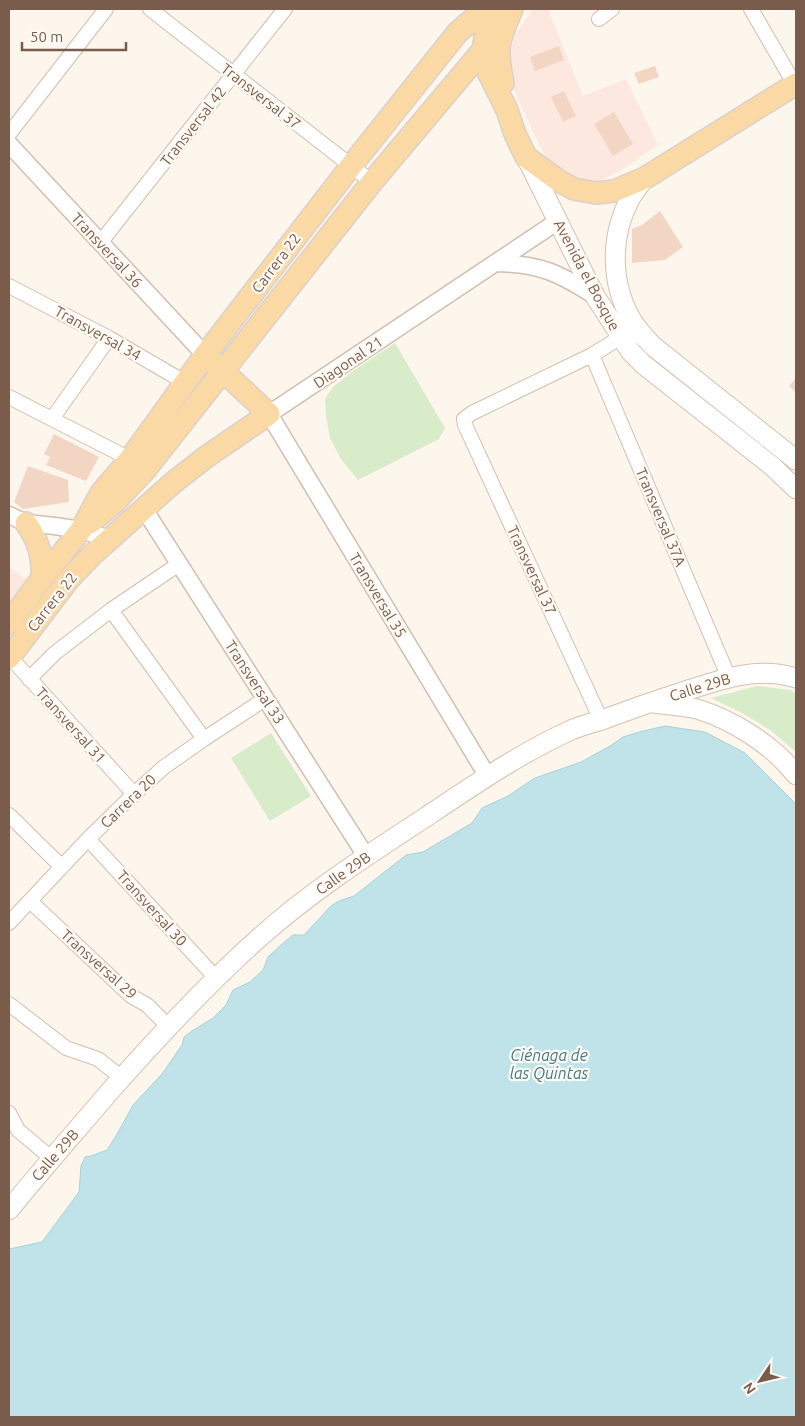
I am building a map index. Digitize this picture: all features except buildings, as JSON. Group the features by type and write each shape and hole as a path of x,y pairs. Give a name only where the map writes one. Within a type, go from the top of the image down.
{"main road":[{"name":"Carrera 22","path":"137,464 144,440 205,355 350,166 458,32 485,9"},
{"path":"483,50 488,20 492,9"},
{"name":"Avenida el Bosque","path":"507,110 499,46 512,9"},
{"name":"Carrera 22","path":"9,623 81,530 101,493 137,464 222,372 372,182 483,50"},
{"name":"Avenida el Bosque","path":"483,50 489,74 507,110 515,134 526,157 595,296 621,338 644,365 772,466 796,489"},
{"path":"526,157 559,182 574,188 596,193 614,191 645,178 796,85"},
{"name":"Avenida el Bosque","path":"645,178 632,196 622,215 616,236 616,280 622,301 632,320 641,334 653,346 796,460"},
{"path":"205,355 269,414"},
{"name":"Diagonal 21","path":"144,509 206,457 269,414"},
{"path":"770,439 796,452"},
{"path":"137,464 144,509"},
{"name":"Carrera 22","path":"9,657 69,579 110,538 144,509"},
{"path":"17,519 34,536 40,549 43,564 42,578"},
{"name":"Calle 29B","path":"9,1210 51,1158 168,1026 216,978 306,899 366,856 540,745 572,730 650,702 728,678 750,673 770,673 796,678"},
{"path":"650,702 696,709 724,720 767,745 777,753 796,775"}],"street":[{"path":"9,134 106,9"},
{"name":"Transversal 37","path":"150,9 372,182"},
{"name":"Transversal 42","path":"100,243 285,9"},
{"path":"599,19 612,9"},
{"path":"751,9 796,85"},
{"name":"Transversal 36","path":"9,144 205,355"},
{"name":"Diagonal 21","path":"269,414 558,221"},
{"path":"497,263 539,267 559,274 595,296"},
{"name":"Transversal 34","path":"9,286 108,338 186,383"},
{"path":"52,419 108,338"},
{"path":"592,355 621,338"},
{"name":"Transversal 37","path":"592,355 464,419 465,425 601,720"},
{"name":"Transversal 37A","path":"592,355 728,678"},
{"path":"9,397 137,464"},
{"name":"Transversal 35","path":"269,414 488,777"},
{"name":"Transversal 33","path":"144,509 366,856"},
{"path":"17,519 81,530 110,538"},
{"path":"29,679 55,653 111,610 179,564"},
{"path":"111,610 204,739"},
{"name":"Transversal 31","path":"9,657 134,794"},
{"name":"Carrera 20","path":"9,923 88,838 164,767 265,699"},
{"path":"9,815 62,866"},
{"name":"Transversal 30","path":"88,838 216,978"},
{"name":"Transversal 29","path":"30,901 131,996 147,1004 168,1026"},
{"path":"9,1004 66,1048 98,1059 122,1078"},
{"path":"9,1113 18,1130 51,1158"}],"shaded area":[{"path":"533,9 548,9 583,96 626,79 658,145 620,171 591,185 565,175 548,163 509,80 509,53 516,33"},
{"path":"9,566 27,580 9,604"}],"green space":[{"path":"395,343 445,428 439,439 358,480 341,459 330,438 325,399 333,387 350,373"},
{"path":"757,686 790,690 796,693 796,752 770,730 742,713 711,698"},
{"path":"271,733 311,796 270,821 231,758"}],"water":[{"name":"Ciénaga de las Quintas","path":"665,726 705,732 745,753 796,804 796,1417 9,1417 9,1249 42,1242 79,1192 81,1166 85,1157 107,1150 133,1105 162,1074 182,1045 184,1037 213,1018 226,1005 233,990 250,982 263,970 268,957 293,935 304,935 331,906 354,896 406,855 423,852 472,823 482,808 508,796 535,778 581,762 623,737"}]}
